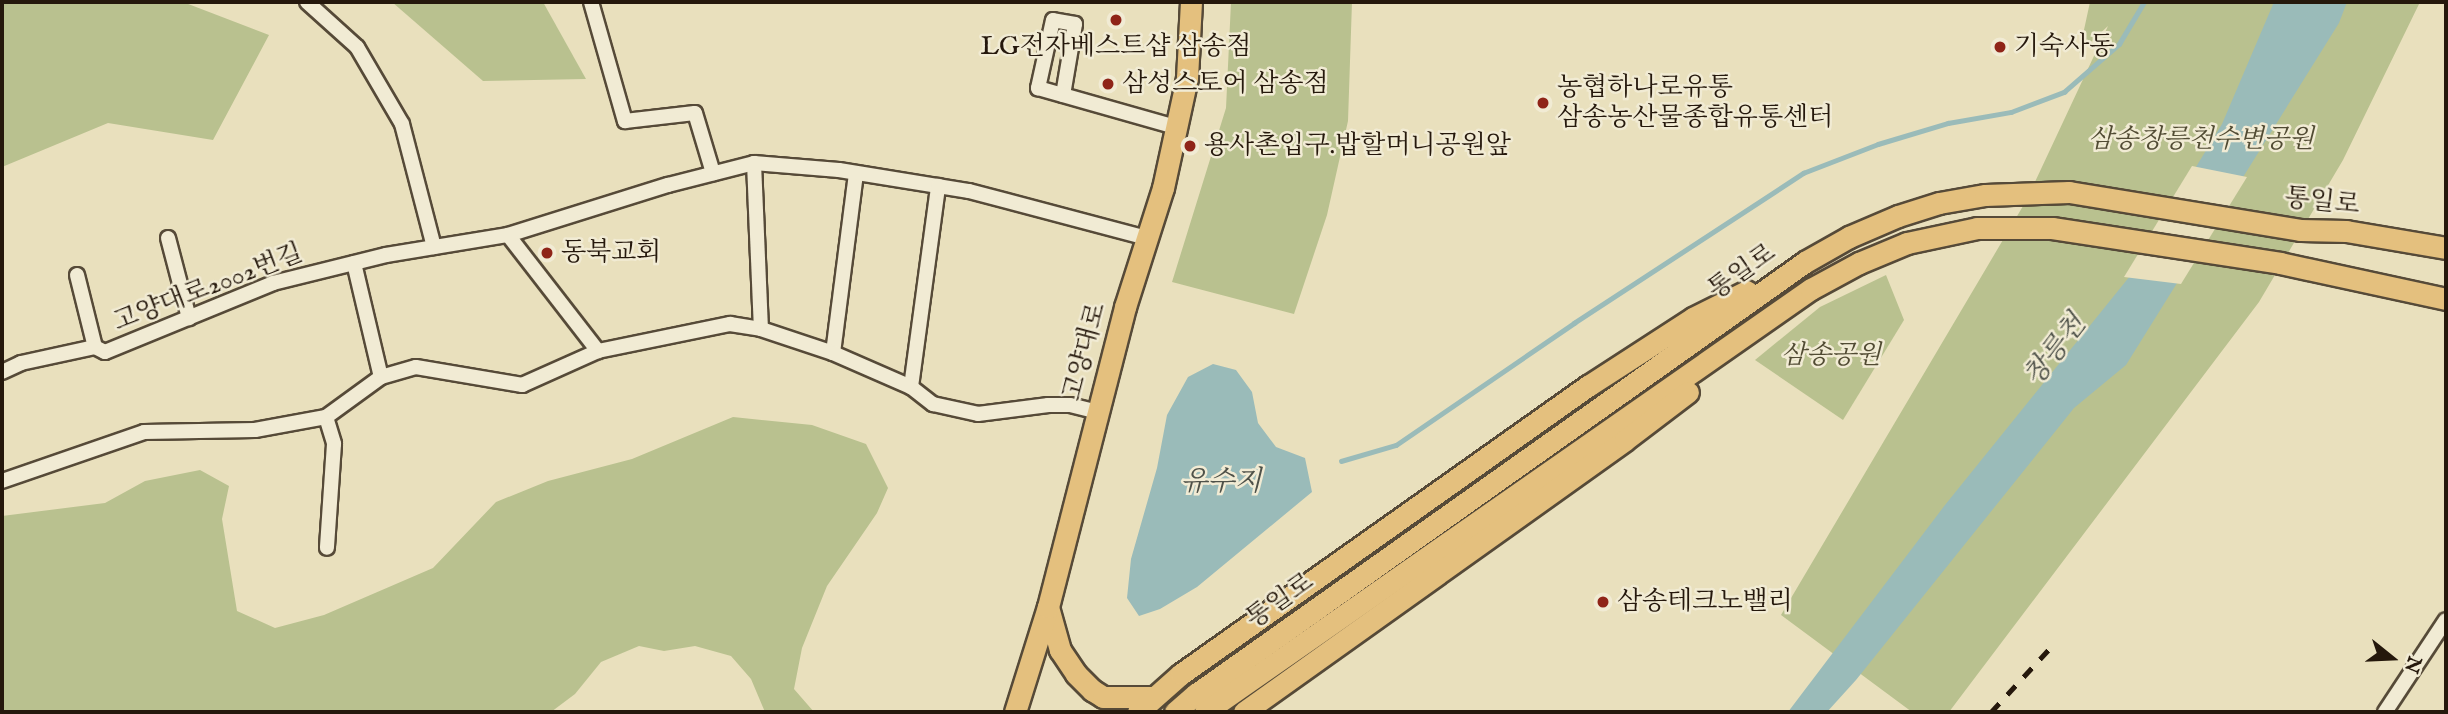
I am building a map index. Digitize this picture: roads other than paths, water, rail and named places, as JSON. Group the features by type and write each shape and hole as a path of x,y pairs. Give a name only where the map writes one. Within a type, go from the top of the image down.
{"main road":[{"name":"고양대로","path":"1014,707 1048,607 1098,412 1163,188 1187,78 1191,2"},
{"name":"통일로","path":"1201,703 1805,262 1849,237 1898,216 1939,203 2005,193 2069,192 2300,230 2346,231 2446,248"},
{"name":"통일로","path":"1175,712 1201,703 1811,289 1858,262 1907,243 1977,228 2052,228 2280,263 2446,299"},
{"path":"1048,607 1060,650 1076,674 1103,696 1146,705 1192,666 1588,386 1693,318 1805,262"},
{"path":"1244,712 1625,440 1811,289"}],"street":[{"path":"307,2 357,47 402,124 434,247"},
{"path":"591,2 625,121 695,113 713,173"},
{"path":"1063,95 1075,24 1053,20 1038,88 1177,127"},
{"path":"754,163 761,330"},
{"name":"고양대로2002번길","path":"2,372 22,363 94,347 105,352 273,283 354,263 508,235 754,163 856,173 969,191 1147,239"},
{"path":"833,353 856,173"},
{"path":"911,387 938,186"},
{"path":"508,235 598,351"},
{"path":"169,238 189,318"},
{"path":"354,263 381,377"},
{"path":"77,275 94,347"},
{"path":"2,481 145,432 255,430 326,417 381,377 416,367 522,385 598,351 730,324 761,330 833,353 911,387 933,404 978,414 1048,405 1070,405 1098,412"},
{"path":"326,417 334,444 327,548"},
{"path":"2385,712 2446,620"}],"water":[{"path":"2274,2 2347,2 2339,23 2126,365 2074,408 1856,680 1827,712 1788,712 1945,505 2130,276 2222,124"},
{"name":"유수지","path":"1213,364 1236,370 1252,392 1258,423 1276,447 1305,458 1312,492 1197,587 1160,609 1139,616 1127,598 1131,559 1157,468 1167,415 1188,377"}],"waterway":[{"path":"1341,461 1396,445 1574,323 1803,173 1878,144 1948,123 2011,112 2064,92 2119,44 2144,2"}],"railway":[{"path":"1991,712 2052,646"}],"place":[{"name":"LG전자베스트샵 삼송점","path":"1116,20"},
{"name":"기숙사동","path":"2000,47"},
{"name":"삼성스토어 삼송점","path":"1108,84"},
{"name":"농협하나로유통 삼송농산물종합유통센터","path":"1543,103"},
{"name":"용사촌입구.밥할머니공원앞","path":"1190,146"},
{"name":"동북교회","path":"547,253"},
{"name":"삼송테크노밸리","path":"1603,602"}],"park label":[{"name":"삼송창릉천수변공원","path":"2201,140"},
{"name":"삼송공원","path":"1831,356"}],"water label":[{"name":"창릉천","path":"2056,351"}]}
